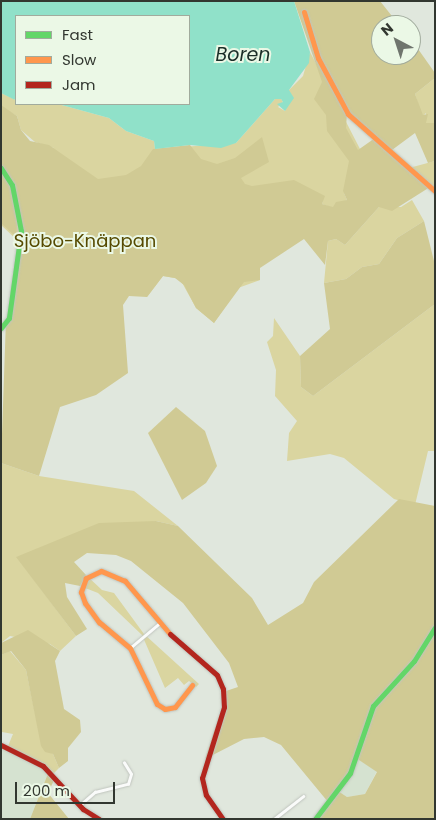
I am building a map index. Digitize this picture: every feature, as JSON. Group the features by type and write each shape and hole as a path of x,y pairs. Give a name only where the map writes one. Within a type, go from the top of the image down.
{"street":[{"path":"304,12 318,58 348,114 435,191"},
{"path":"1,168 12,185 21,230 9,318 1,328"},
{"path":"192,685 176,706 160,707 130,648 99,622 85,603 81,588 88,576 103,572 125,581 159,624 210,666 222,686 224,707 202,778 206,795 223,819"},
{"path":"130,648 159,624"},
{"path":"315,819 350,773 373,706 414,661 435,628"},
{"path":"1,745 43,766 80,805 99,819"},
{"path":"80,805 95,792 128,784 131,774 124,763"},
{"path":"274,819 303,796"}],"shaded area":[{"path":"1,744 49,771 30,819 1,819"},
{"path":"356,758 377,771 365,794 347,797 338,791"}],"green space":[{"path":"294,1 380,1 391,15 371,15 371,65 421,65 421,53 435,73 435,78 415,94 423,115 428,114 426,123 435,123 435,161 428,163 415,133 392,150 430,187 392,211 379,207 345,245 336,239 328,241 325,265 304,239 260,268 260,280 244,282 214,323 196,308 184,285 175,278 163,276 147,297 129,296 123,305 128,373 96,395 60,407 39,476 1,463 6,319 13,300 19,242 18,216 16,237 1,223 1,105 17,116 21,130 30,141 49,145 98,179 126,175 141,166 153,149 190,145 201,159 217,164 235,158 262,137 269,162 241,178 245,184 252,186 294,180 325,196 322,204 333,207 336,202 347,200 343,191 349,161 327,131 326,115 314,99 322,82","holes":["347,112 375,138 358,150 346,128"]},
{"name":"Sjöbo-Knäppan","path":"310,52 360,149 344,193 347,200 333,208 322,204 323,200 250,255 260,280 238,288 214,323 196,308 180,279 163,276 147,297 19,242 1,225 1,93 15,100 15,105 62,105 109,118 126,131 154,141 155,149 236,143 275,99 281,99 283,102 278,107 285,111 289,90 303,76","holes":["3,108 17,116 21,130 35,142 54,148 26,145"]},
{"path":"435,78 435,123 426,123 426,113 423,116 415,94"},
{"path":"435,161 435,189 409,168"},
{"path":"412,200 424,221 397,238 379,264 362,267 346,279 324,283 328,241 336,239 345,245 379,207 401,207"},
{"path":"424,221 435,265 435,304 313,396 301,387 300,356 330,329 324,283 346,279 362,267 379,264 397,238"},
{"path":"435,304 435,451 428,451 415,505 394,499 344,458 330,454 287,461 289,433 297,421 275,396 276,370 267,342 273,336 274,318 300,356 301,387 313,396"},
{"path":"176,407 205,431 217,466 206,483 182,500 148,433"},
{"path":"1,463 39,476 134,491 178,526 156,521 17,557 76,636 60,651 50,644 10,636 1,643"},
{"path":"399,499 435,506 435,819 313,819 328,802 281,745 264,737 244,739 205,759 222,707 223,692 238,687 229,663 183,603 131,561 116,555 87,553 74,562 86,575 80,586 65,583 67,597 87,629 76,636 16,557 99,523 156,521 178,526 252,598 268,625 303,603 314,582","holes":["356,758 377,772 365,794 347,797 338,791"]},
{"path":"86,575 102,590 114,593 144,634 199,684 196,687 189,681 184,685 178,678 165,688 142,635 98,593 80,586"},
{"path":"28,630 60,651 55,661 64,709 80,720 81,732 68,748 68,761 59,768 53,754 45,752 41,746 26,670 11,651 1,655 1,643"},
{"path":"10,651 26,670 42,746 53,754 59,768 52,775 8,746 13,734 2,732 1,736 1,655"},
{"path":"49,771 55,778 48,793 69,819 30,819"}],"water":[{"name":"Boren","path":"1,1 294,1 310,52 309,63 289,90 294,98 285,111 277,104 283,102 281,99 275,99 236,143 221,148 190,145 155,149 154,141 126,131 109,118 62,105 190,105 190,15 15,15 15,100 1,93"}],"traffic: fast":[{"path":"1,168 12,185 21,231 9,318 1,328"},
{"path":"315,819 350,773 373,706 414,661 435,628"}],"traffic: slow":[{"path":"304,12 318,58 348,114 435,191"},
{"path":"170,634 125,581 101,571 86,578 81,592 85,603 99,622 130,648 157,704 165,709 175,707 192,685"}],"traffic: jam":[{"path":"170,634 217,675 223,689 224,707 202,778 206,795 223,819"},
{"path":"1,745 43,766 83,809 99,819"}]}
